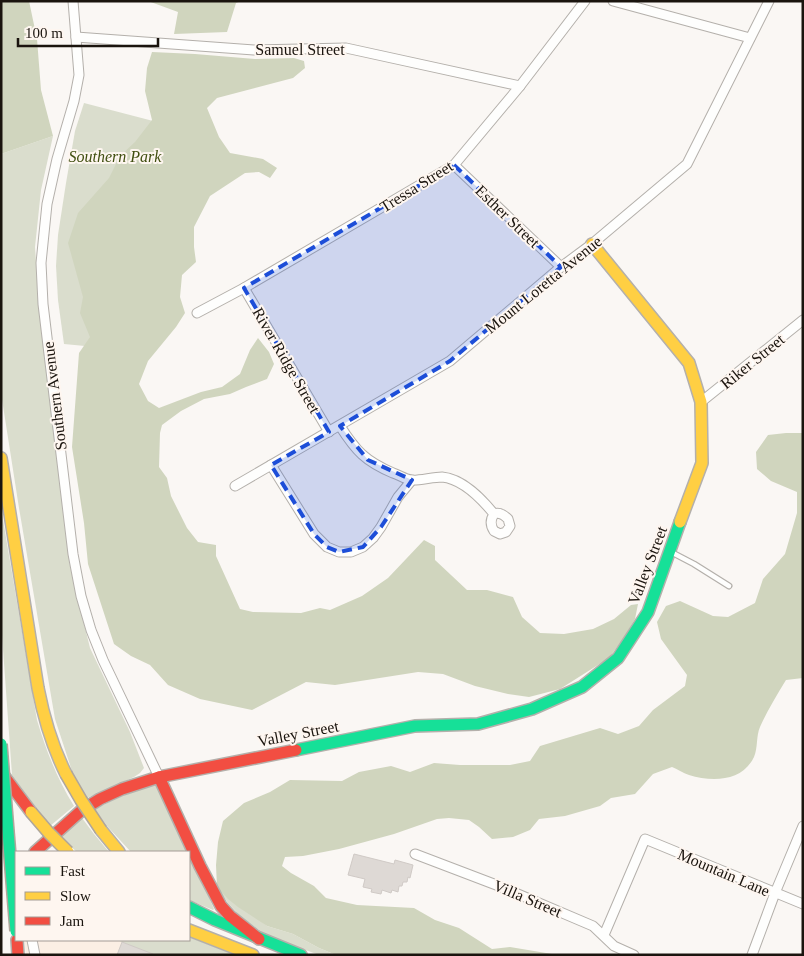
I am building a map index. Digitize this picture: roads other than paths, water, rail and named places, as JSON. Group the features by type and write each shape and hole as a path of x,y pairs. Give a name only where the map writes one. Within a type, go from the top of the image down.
{"main road":[{"name":"Valley Street","path":"36,851 82,810 122,789 159,777 415,726 478,724 532,709 582,687 618,658 648,612 702,464 701,402 689,363 592,244"},
{"path":"1,458 39,694 50,738 59,761 80,800 118,851"},
{"path":"1,744 15,919"},
{"path":"1,772 30,812 67,851"},
{"path":"159,777 200,866 221,906 230,916 259,939"},
{"path":"190,908 259,939 301,955"},
{"path":"190,930 250,954"},
{"path":"17,941 18,955"}],"street":[{"name":"Southern Avenue","path":"73,1 79,75 74,101 46,204 41,263 43,304 73,554 81,596 102,660 159,777"},
{"name":"Tressa Street","path":"197,313 244,288 454,165 520,86 586,1"},
{"path":"613,1 750,38"},
{"name":"Mount Loretta Avenue","path":"236,486 450,361 687,164 769,1"},
{"name":"Samuel Street","path":"76,37 254,50 346,48 520,86"},
{"name":"Esther Street","path":"454,165 561,267"},
{"name":"River Ridge Street","path":"244,288 329,432"},
{"name":"Riker Street","path":"701,402 803,320"},
{"name":"River Ridge Street","path":"340,426 352,444 368,460 412,480 444,477 462,484 477,495 494,514"},
{"path":"271,466 314,534 327,547 339,552 351,552 374,538 398,497 412,480"},
{"path":"752,955 803,826"},
{"name":"Mountain Lane","path":"604,935 645,839 803,904"},
{"path":"1,850 15,856"},
{"name":"Villa Street","path":"415,854 499,886 593,926 614,946 634,955"},
{"path":"32,941 35,955"}],"lane":[{"path":"670,551 729,586"}],"park label":[{"name":"Southern Park","path":"115,156"}]}
